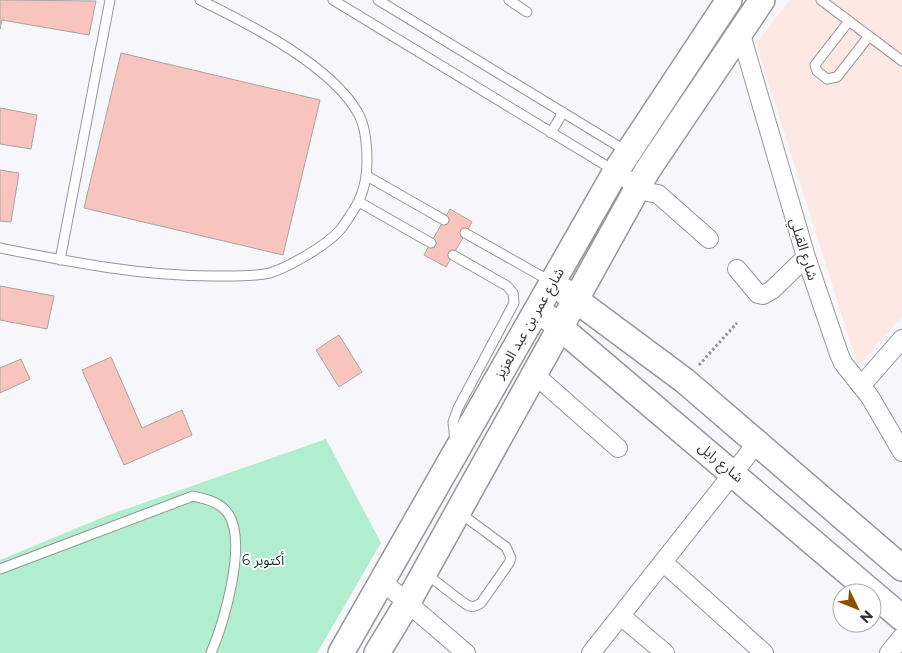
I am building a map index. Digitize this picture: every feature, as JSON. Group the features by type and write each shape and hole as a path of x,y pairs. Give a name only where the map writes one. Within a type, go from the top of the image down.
{"main road":[{"name":"شارع عمر بن عبد العزيز","path":"341,653 622,162 729,0"},
{"name":"شارع عمر بن عبد العزيز","path":"377,653 408,602 423,571 576,299 740,31 762,0"},
{"path":"552,283 685,381 902,567"},
{"name":"شارع رايل","path":"538,308 902,618"}],"street":[{"name":"شارع القبلي","path":"740,31 806,257 839,354 902,452"},
{"path":"622,162 709,239"},
{"path":"737,269 758,294 763,295 772,290 806,257"},
{"path":"861,386 902,339"},
{"path":"534,374 618,448"},
{"path":"591,653 757,443"},
{"path":"663,562 764,653"},
{"path":"382,581 466,653"},
{"path":"620,616 665,653"},
{"path":"889,653 902,637"}],"lane":[{"path":"60,260 110,0"},
{"path":"0,248 121,270 184,276 247,276 270,272 292,264 340,231 359,202 367,176 368,144 358,114 339,88 299,57 215,3 200,0"},
{"path":"333,0 551,133 622,162"},
{"path":"378,0 563,112 622,162"},
{"path":"509,0 527,12"},
{"path":"821,0 902,61"},
{"path":"849,21 815,65 817,71 827,79 837,77 869,36"},
{"path":"551,133 563,112"},
{"path":"367,176 444,220"},
{"path":"359,202 431,242"},
{"path":"465,233 552,283"},
{"path":"453,255 507,286 513,293 514,303 458,408 453,422 453,436 458,449"},
{"path":"0,569 193,496 213,501 228,514 236,533 231,591 222,628 211,653"},
{"path":"423,571 470,607 481,603 511,558 510,551 506,547 458,511"}],"path":[{"path":"685,381 737,323"}],"shaded area":[{"path":"790,0 902,0 902,316 858,367 756,43"}],"green space":[{"name":"6 أكتوبر","path":"326,439 381,543 317,653 0,653 0,560 106,516"}],"building":[{"path":"0,0 96,1 89,35 2,20 0,29"},
{"path":"121,53 320,100 283,255 84,208"},
{"path":"0,108 37,115 31,149 0,144"},
{"path":"0,170 19,173 11,222 0,221"},
{"path":"450,209 472,222 446,267 424,255"},
{"path":"0,286 54,296 47,329 0,320"},
{"path":"339,335 362,372 339,387 316,350"},
{"path":"111,357 142,428 182,410 192,435 124,465 82,370"},
{"path":"21,359 30,379 0,393 0,368"}]}
